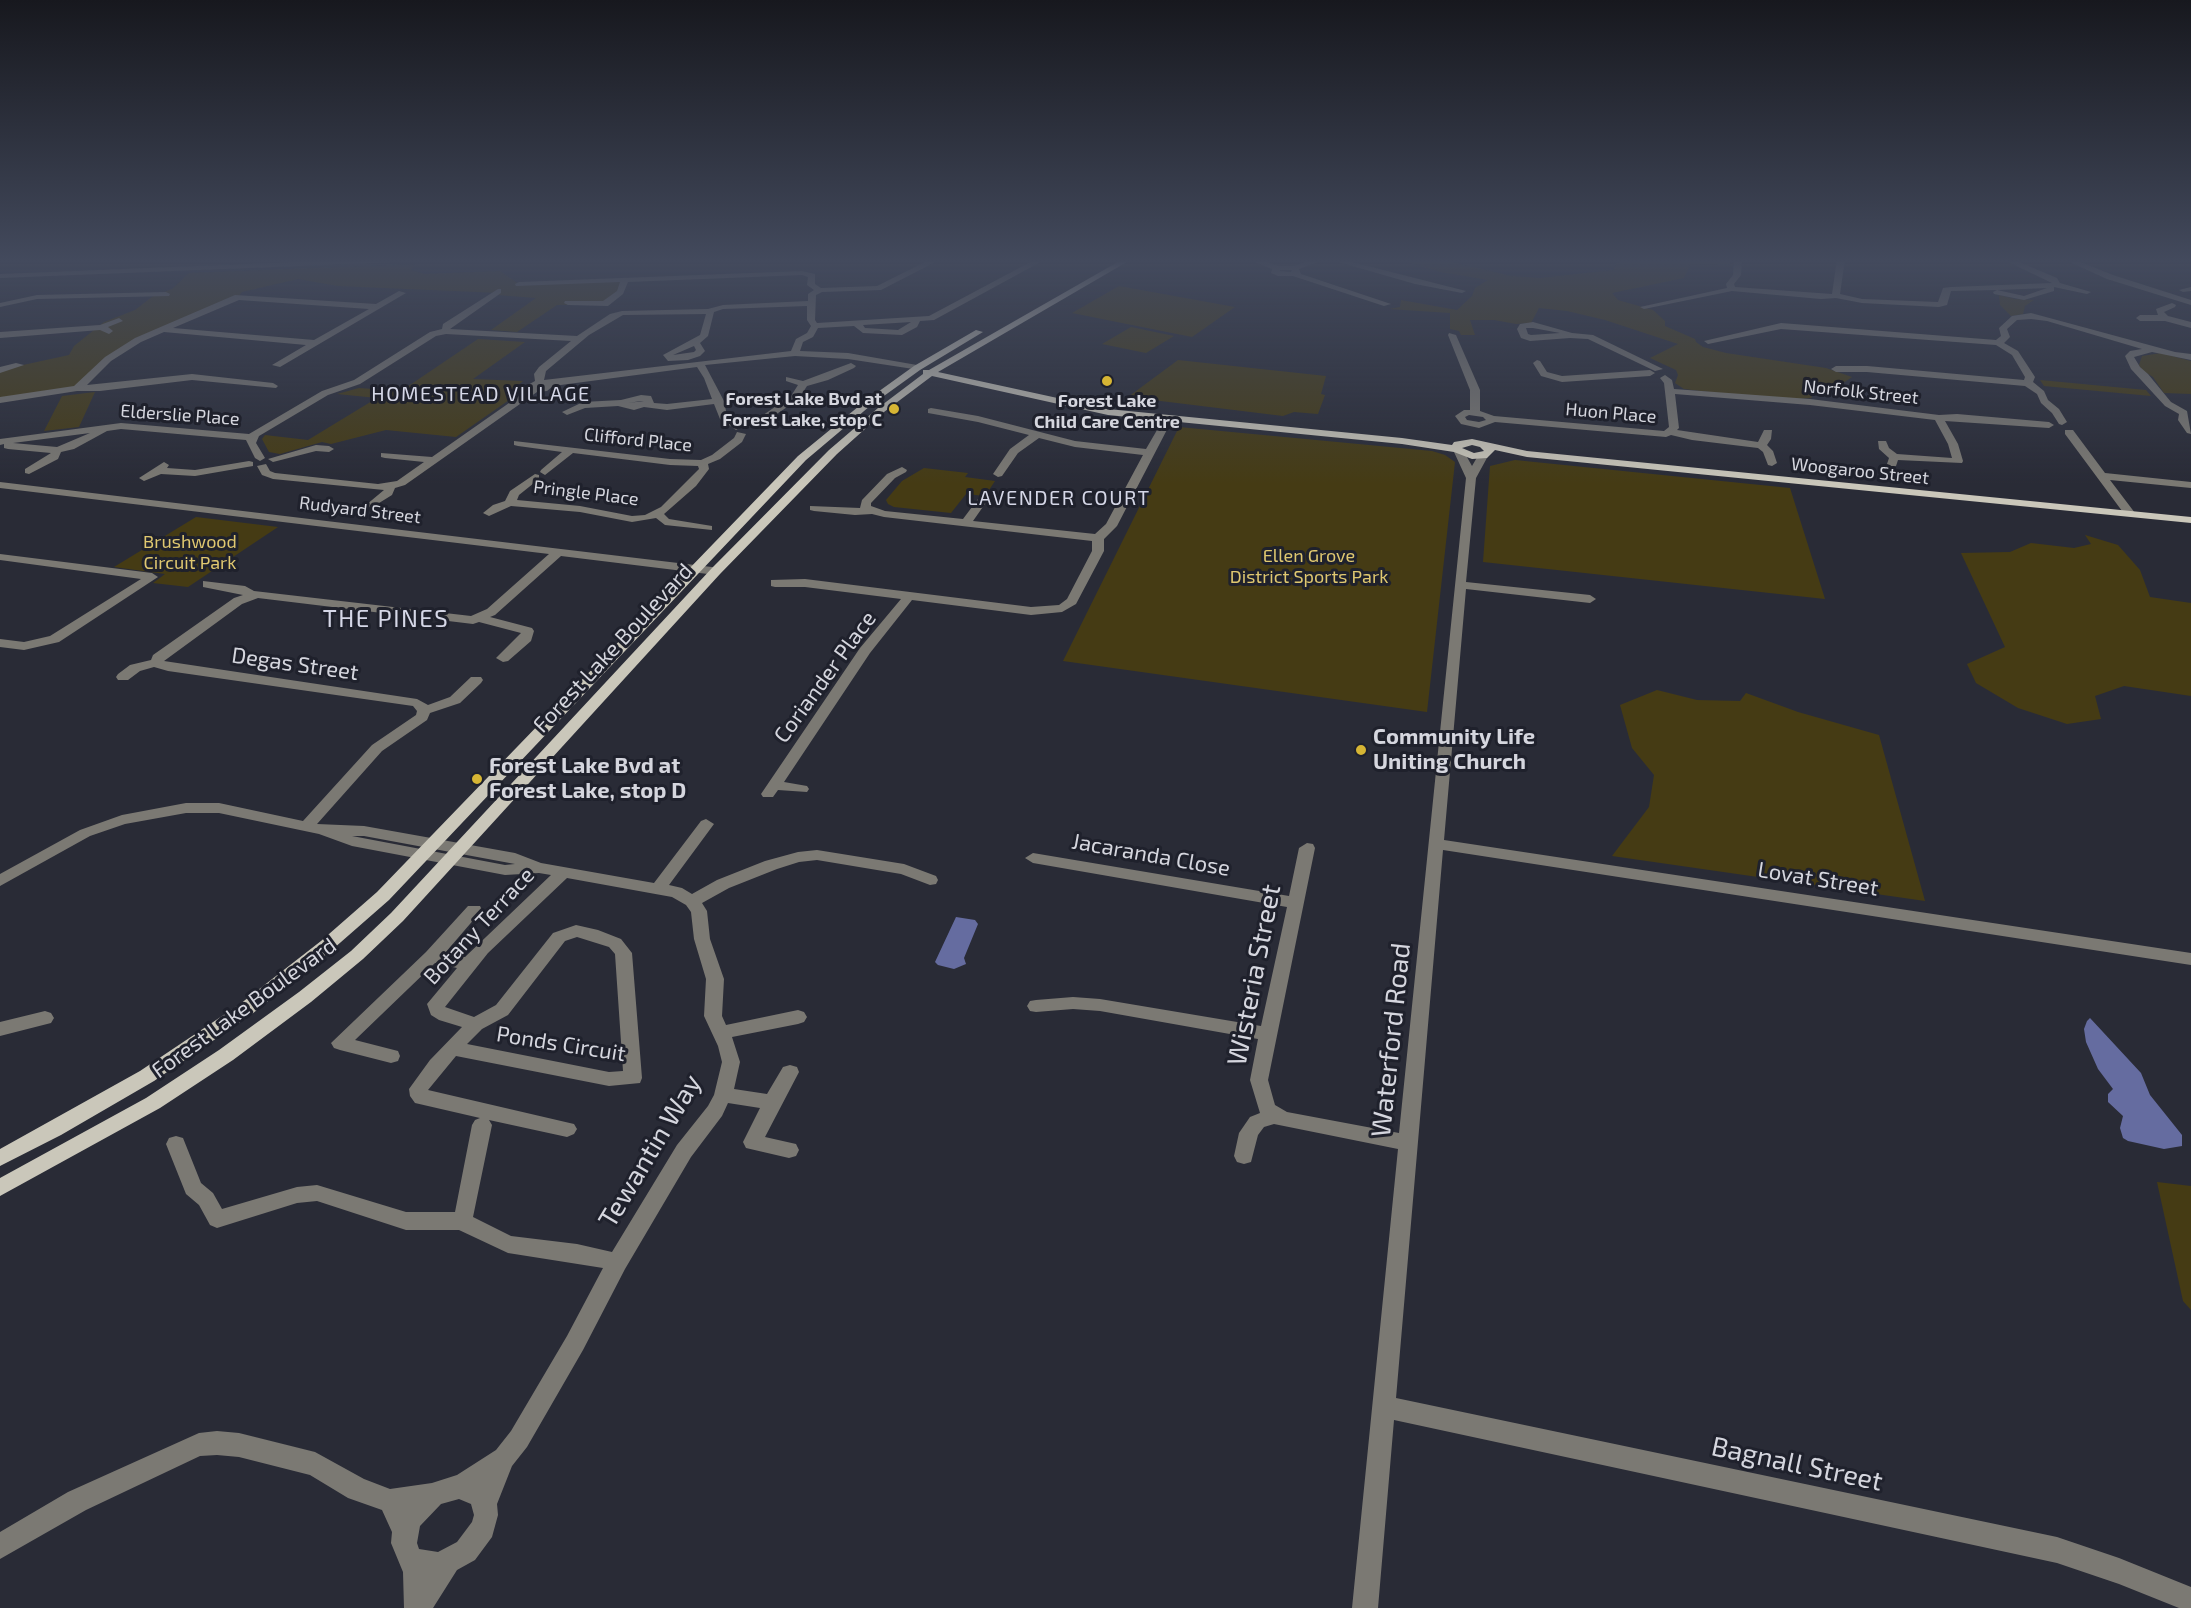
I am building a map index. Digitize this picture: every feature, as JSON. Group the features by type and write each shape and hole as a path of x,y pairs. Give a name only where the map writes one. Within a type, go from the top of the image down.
{"main road":[{"name":"Forest Lake Boulevard","path":"0,1158 54,1130 147,1076 246,1009 375,903 802,458 867,404 918,375 977,334"},
{"name":"Forest Lake Boulevard","path":"0,1188 153,1102 288,1010 357,955 397,917 716,572 826,458 918,375 933,372 996,334"},
{"path":"960,375 955,369 968,350"},
{"path":"933,372 1015,384 1112,407 1169,417"},
{"path":"933,372 1096,410 1485,451"},
{"path":"918,375 978,383"},
{"path":"1462,447 1472,456 1485,451"},
{"name":"Woogaroo Street","path":"1485,451 1527,453 2191,520"}],"street":[{"path":"77,388 87,381 108,358 138,340 153,334"},
{"path":"211,334 314,343"},
{"path":"277,365 330,334"},
{"path":"437,334 425,338 357,382 325,393 251,437 251,443 266,473 273,476 378,488 401,483 538,386 550,384 795,353 848,356 918,375"},
{"path":"497,334 579,339"},
{"path":"538,386 538,374 542,369 586,334"},
{"path":"694,343 705,334"},
{"path":"795,353 799,341 808,334"},
{"path":"809,353 814,340 813,334"},
{"path":"902,334 910,337"},
{"path":"1523,334 1529,341 1570,335 1590,337 1654,371"},
{"path":"1708,341 1742,334"},
{"path":"1884,334 1998,343 2015,353 2030,377 2028,383"},
{"path":"1998,343 2006,337 2005,334"},
{"path":"2103,334 2174,355 2191,357"},
{"path":"1452,335 1475,390 1475,412"},
{"path":"2153,349 2129,356 2136,369 2145,376 2168,404 2188,413 2183,420 2191,431"},
{"path":"1537,363 1544,374 1551,377 1576,379 1654,371"},
{"path":"700,364 719,401 723,417 738,430 752,426 795,399 803,384"},
{"path":"6,370 19,365"},
{"path":"789,379 803,384 825,378 851,366"},
{"path":"1836,369 1867,369 2028,383 2041,393 2044,401 2056,411 2129,513"},
{"name":"Huon Place","path":"1491,419 1657,434 1672,432 1674,428 1669,381 1654,371"},
{"path":"247,382 263,374"},
{"path":"0,400 77,388 100,388 192,377 273,387"},
{"path":"1547,387 1546,380 1551,377"},
{"name":"Norfolk Street","path":"1669,390 1810,402 1939,418 1958,417 2049,425 2057,430 2066,427"},
{"path":"567,412 583,405 621,403 641,398 650,400 646,405 667,407 719,401"},
{"path":"931,411 978,419 1086,446 1150,453"},
{"path":"1475,412 1486,415 1491,419 1488,423 1474,424 1459,418 1461,414 1475,412"},
{"name":"Coriander Place","path":"775,583 805,583 1031,610 1062,608 1072,601 1098,551 1098,538 1108,531 1169,417"},
{"path":"1882,443 1893,461 1958,461 1953,444 1939,418"},
{"path":"1471,478 1462,447 1474,424"},
{"name":"Elderslie Place","path":"0,444 107,427 135,426 251,437"},
{"name":"Elderslie Place","path":"0,444 57,450 70,447 107,427"},
{"name":"Pringle Place","path":"489,513 497,507 510,503 580,509 632,519 658,514 692,484 704,469 703,463 716,457 738,440 738,430"},
{"path":"1672,432 1692,437 1761,445 1768,451 1772,463"},
{"path":"1761,445 1766,440 1768,432"},
{"path":"998,474 1014,451 1036,435"},
{"name":"Clifford Place","path":"526,442 570,450 670,462 703,463"},
{"path":"144,478 163,466 195,473 249,464 252,466 261,462 271,463 273,459 316,448 329,449"},
{"name":"Elderslie Place","path":"29,471 54,457 57,450"},
{"name":"Clifford Place","path":"540,475 570,450"},
{"name":"Waterford Road","path":"1365,1608 1471,478 1485,451"},
{"path":"385,455 434,460"},
{"path":"869,511 866,508 866,502 891,476 902,470"},
{"name":"Pringle Place","path":"510,503 514,493 540,475"},
{"path":"2103,476 2191,485"},
{"name":"Rudyard Street","path":"0,485 716,572"},
{"path":"371,505 388,493 390,486"},
{"path":"966,524 982,501"},
{"path":"814,508 869,511 1098,538"},
{"name":"Pringle Place","path":"658,514 665,522 708,528"},
{"path":"481,618 491,612 558,552"},
{"path":"0,557 152,577 54,639 24,646 0,643"},
{"name":"Degas Street","path":"207,584 245,590 251,596"},
{"path":"1461,585 1590,599"},
{"name":"Degas Street","path":"123,677 135,668 157,662 164,653 238,601 266,594 466,620 481,618 492,623 528,631 525,638 503,658"},
{"name":"Coriander Place","path":"802,789 771,789 865,651 910,596"},
{"name":"Degas Street","path":"157,662 168,668 417,703 424,711"},
{"path":"307,826 377,748 422,717 424,711 455,700 476,680"},
{"path":"0,881 85,833 122,820 186,808 219,808 324,830 352,841 455,854 505,870 539,868 659,887 676,892 692,901 723,884 798,856 817,855 904,869 930,880"},
{"path":"659,887 706,824"},
{"name":"Lovat Street","path":"1437,844 2191,959"},
{"name":"Wisteria Street","path":"1274,1116 1267,1109 1259,1080 1307,848"},
{"name":"Jacaranda Close","path":"1033,858 1296,903"},
{"name":"Botany Terrace","path":"476,1024 445,1016 436,1007 440,998 468,964 564,872"},
{"name":"Tewantin Way","path":"484,1504 504,1458 519,1439 549,1390 617,1262 684,1151 715,1111 723,1095 731,1062 727,1046 713,1016 716,979 702,939 699,911 692,901"},
{"path":"391,1056 344,1046 340,1043 432,956 474,910"},
{"name":"Ponds Circuit","path":"576,932 610,940 620,947 623,953 633,1078 609,1079 452,1048 476,1024 502,1010 559,937 576,932"},
{"path":"432,956 468,964"},
{"path":"1036,1006 1073,1003 1100,1005 1269,1034"},
{"path":"721,1033 798,1017"},
{"path":"0,1029 45,1018"},
{"path":"452,1048 422,1083 418,1089 419,1096 567,1129"},
{"path":"789,1150 753,1142 772,1102 790,1072"},
{"path":"723,1095 772,1102"},
{"path":"1244,1156 1249,1134 1257,1122 1274,1116 1408,1143"},
{"path":"460,1221 466,1211 482,1125"},
{"path":"176,1144 193,1188 206,1199 217,1219 297,1195 317,1193 406,1221 460,1221 508,1244 578,1253 617,1262"},
{"name":"Bagnall Street","path":"1384,1407 2057,1550 2119,1571 2191,1600"},
{"path":"0,1546 77,1501 199,1445 217,1443 238,1445 315,1464 357,1488 390,1501 432,1496"},
{"name":"Tewantin Way","path":"459,1487 480,1476 504,1458"},
{"path":"459,1487 471,1489 480,1495 484,1504 484,1522 476,1540 466,1551 447,1563 418,1608 416,1572 404,1543 405,1531 411,1517 432,1496 446,1489 459,1487"},
{"path":"390,1501 405,1531"},
{"path":"412,1559 427,1565 447,1563"}],"green space":[{"path":"89,334 155,334 108,359 77,388 0,400 0,370 69,355 74,346"},
{"path":"1119,334 1174,336 1146,353 1102,344"},
{"path":"1177,334 1196,334 1192,337"},
{"path":"1648,334 1684,334 1695,339 1703,347 1726,353 1826,368 1852,377 1839,386 1806,383 1812,398 1778,400 1684,389 1675,383 1678,375 1676,370 1650,358 1678,344"},
{"path":"478,339 525,342 473,379 523,381 516,387 522,391 456,437 386,430 331,444 322,442 280,454 269,452 262,439 265,435 308,440 377,398 337,394 359,388 401,391"},
{"path":"2161,353 2191,361 2191,394 2164,393 2153,377 2142,370 2139,365 2142,356"},
{"path":"1178,360 1326,376 1321,394 1325,395 1318,414 1294,412 1283,416 1128,397"},
{"path":"2040,380 2146,390 2151,396 2044,386"},
{"path":"95,392 79,427 44,431 62,396"},
{"name":"Ellen Grove District Sports Park","path":"1179,427 1432,451 1445,455 1455,462 1427,712 1063,661"},
{"path":"1515,460 1790,488 1825,599 1483,562 1490,466"},
{"path":"924,468 968,473 965,477 995,481 985,496 966,494 951,513 894,507 888,504 886,500 902,481"},
{"name":"Brushwood Circuit Park","path":"196,517 278,527 188,587 153,583 165,574 114,567"},
{"path":"2085,535 2118,545 2140,570 2150,597 2191,603 2191,696 2124,686 2095,696 2101,719 2067,724 2018,708 1976,683 1967,664 2005,647 1961,553 2010,552 2031,543 2074,548 2091,544"},
{"path":"1657,690 1697,700 1740,701 1746,693 1798,712 1879,735 1925,901 1612,856 1649,807 1654,775 1632,748 1620,705"},
{"path":"2157,1182 2191,1186 2191,1310 2183,1301"}],"water":[{"path":"956,917 975,920 978,924 964,958 966,964 954,969 935,962"},
{"path":"2090,1018 2141,1073 2150,1095 2182,1135 2182,1146 2164,1149 2123,1138 2120,1128 2123,1116 2108,1102 2108,1094 2113,1089 2098,1069 2086,1042 2084,1029"}],"place":[{"name":"Forest Lake Child Care Centre","path":"1107,381"},
{"name":"Forest Lake Bvd at Forest Lake, stop C","path":"894,409"},
{"name":"Community Life Uniting Church","path":"1361,750"},
{"name":"Forest Lake Bvd at Forest Lake, stop D","path":"477,779"}],"district":[{"name":"HOMESTEAD VILLAGE","path":"481,394"},
{"name":"LAVENDER COURT","path":"1059,498"},
{"name":"THE PINES","path":"386,619"}]}
